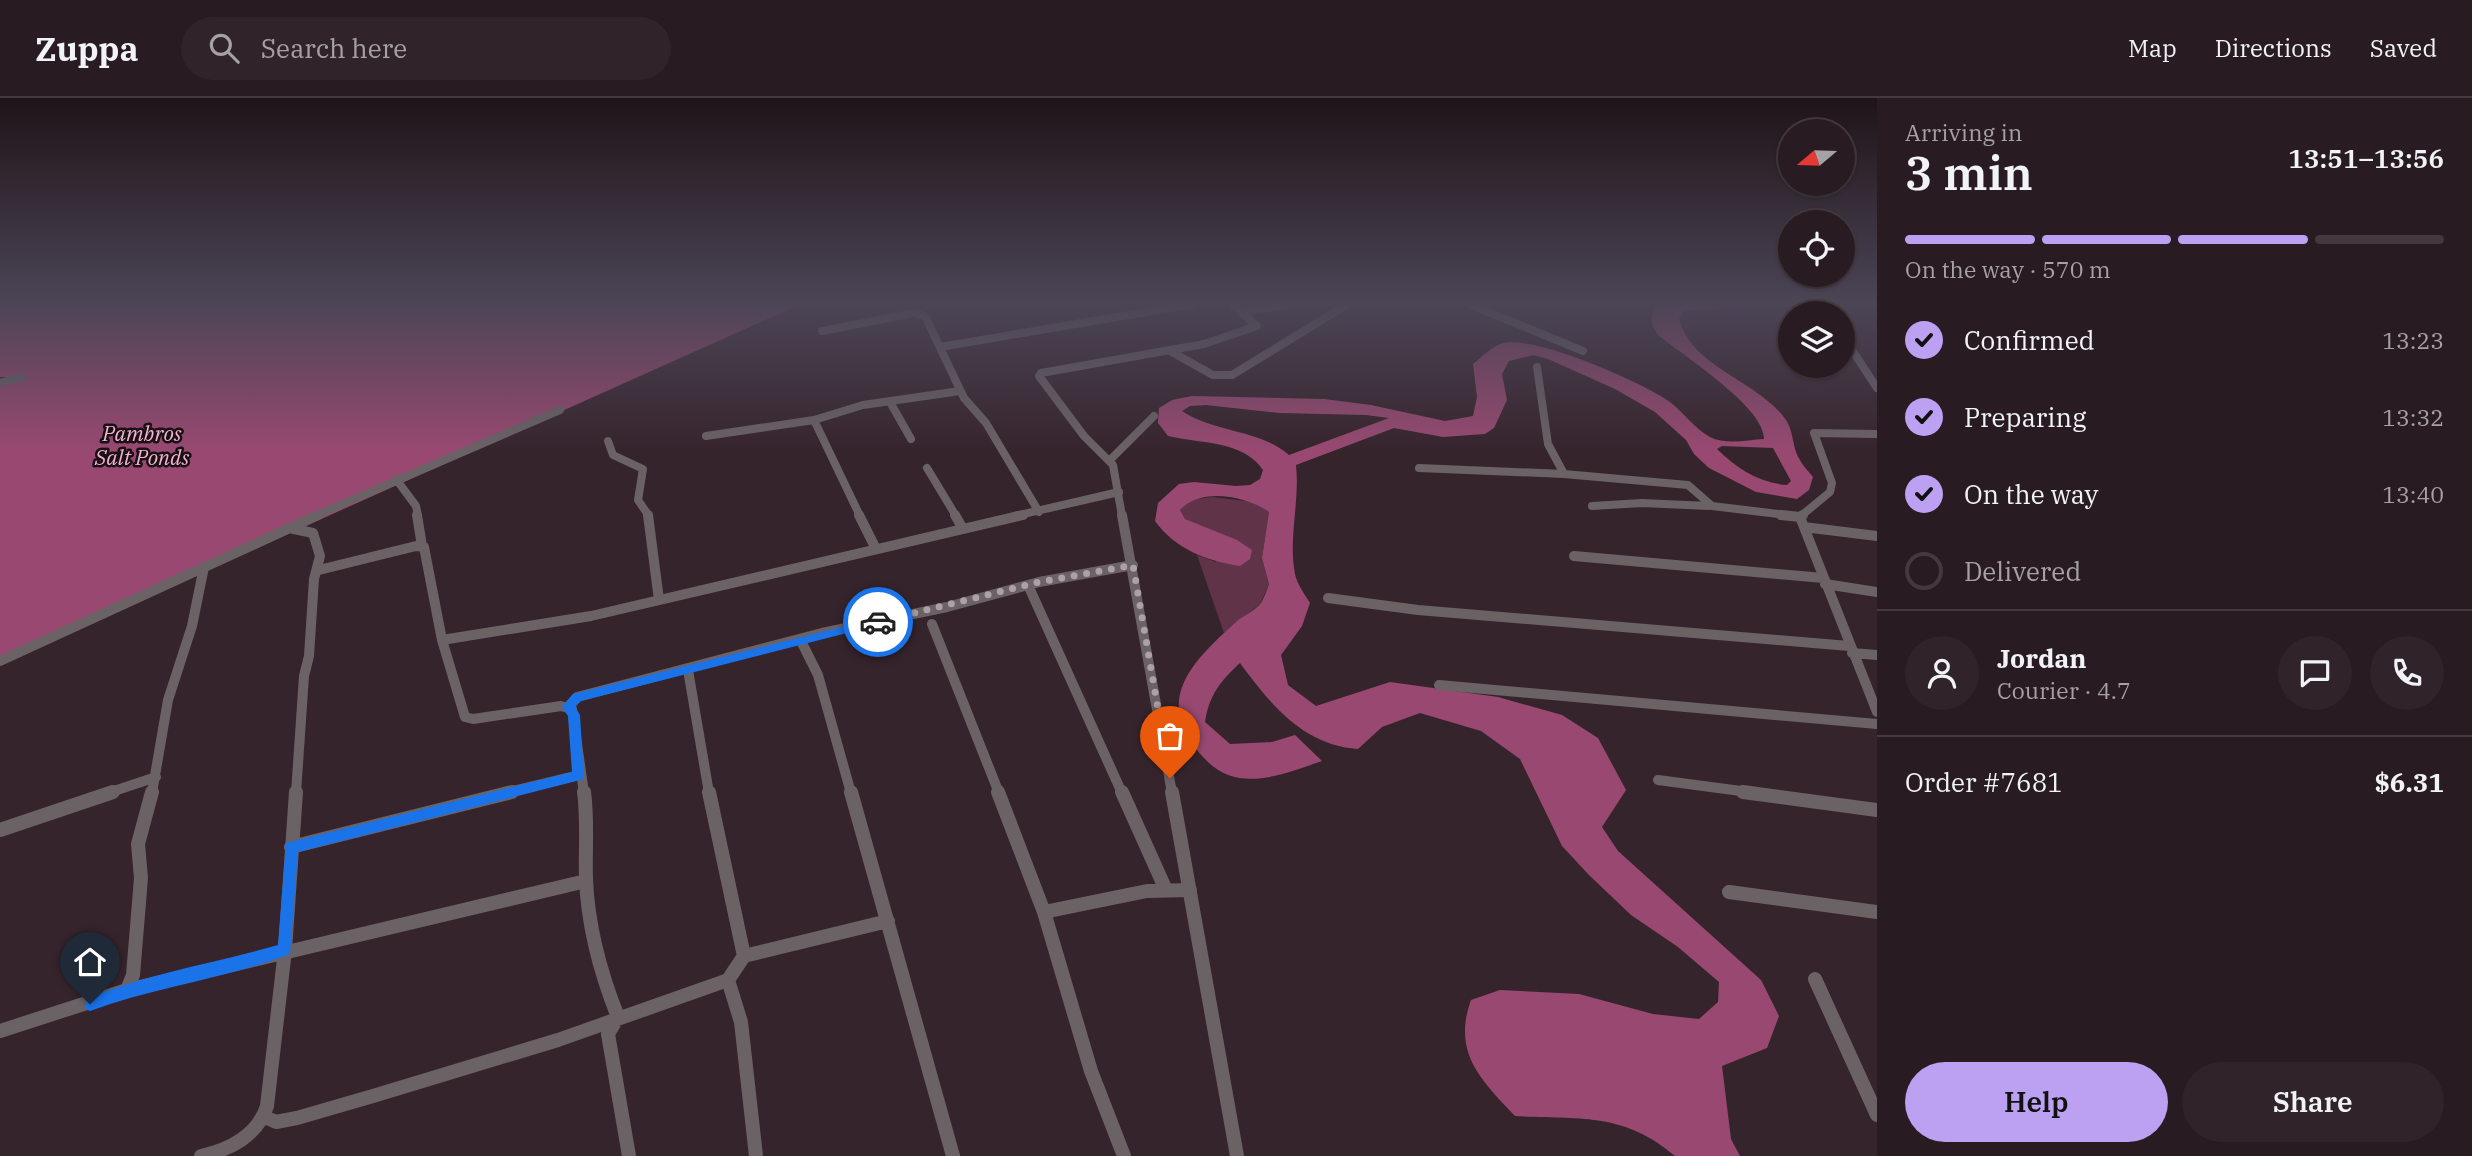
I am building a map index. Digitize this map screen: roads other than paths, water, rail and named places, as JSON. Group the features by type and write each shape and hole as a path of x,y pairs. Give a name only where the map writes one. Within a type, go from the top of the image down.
{"street":[{"path":"943,353 960,391 986,423 1039,512"},
{"path":"1156,353 1039,374 1084,436 1110,460 1119,492 1237,1156"},
{"path":"1174,353 1213,375 1232,374 1266,353"},
{"path":"1855,354 1877,388"},
{"path":"1537,367 1548,444 1564,474"},
{"path":"0,383 22,377"},
{"path":"706,436 814,420 824,414 960,391"},
{"path":"890,402 911,439"},
{"path":"0,661 396,479 560,410"},
{"path":"1110,460 1154,416"},
{"path":"814,420 876,549"},
{"path":"1592,506 1642,503 1712,506 1800,517 1830,492 1832,483 1816,431 1877,434"},
{"path":"608,442 613,455 643,469 638,500 651,519 659,600"},
{"path":"927,468 963,529"},
{"path":"1419,468 1564,474 1688,485 1712,506"},
{"path":"396,479 416,506 422,546 427,551 442,640 465,717 472,719 551,707 568,707 577,697 1028,585 1133,565"},
{"path":"442,640 591,616 1119,492"},
{"path":"1800,517 1877,712"},
{"path":"1804,527 1877,536"},
{"path":"201,1156 247,1136 265,1117 285,950 314,579 319,570 320,541 313,533 289,528"},
{"path":"319,570 422,546"},
{"path":"1574,555 1694,567 1738,568 1877,592"},
{"path":"127,990 134,975 141,878 138,844 156,777 168,700 192,626 204,567"},
{"path":"1028,585 1166,890"},
{"path":"1328,598 1418,611 1851,649 1877,655"},
{"path":"932,624 961,691 971,729 990,767 1044,912 1091,1071 1124,1156"},
{"path":"801,641 818,675 954,1156"},
{"path":"265,1117 276,1122 297,1118 558,1040 729,979 744,956 733,896 716,831 703,741 696,721 688,670"},
{"path":"1439,685 1877,724"},
{"path":"568,707 574,715 587,833 586,881 600,972 618,1017"},
{"path":"291,847 579,775"},
{"path":"0,830 156,777"},
{"path":"1658,780 1877,810"},
{"path":"0,1031 127,990 206,973 285,950 586,881"},
{"path":"1044,912 1124,895 1190,890"},
{"path":"1729,892 1877,912"},
{"path":"744,956 888,922"},
{"path":"729,979 741,1022 756,1156"},
{"path":"1815,979 1877,1115"},
{"path":"618,1017 608,1034 629,1156"}],"water":[{"name":"Pambros Salt Ponds","path":"0,353 691,353 0,663 0,380 7,377 0,377"},
{"path":"1486,353 1565,353 1656,393 1710,437 1723,441 1764,439 1761,426 1751,412 1683,353 1701,353 1771,403 1783,416 1797,455 1813,477 1809,490 1797,499 1756,492 1709,468 1694,454 1686,440 1655,412 1615,389 1533,355 1509,361 1502,374 1507,400 1494,428 1485,434 1443,437 1394,428 1296,465 1293,560 1297,582 1310,603 1302,626 1281,655 1288,685 1316,706 1390,682 1498,697 1562,715 1598,738 1626,790 1602,827 1618,851 1761,980 1779,1016 1767,1048 1722,1066 1731,1139 1740,1156 1675,1156 1637,1131 1618,1125 1580,1119 1515,1116 1491,1090 1473,1064 1468,1051 1465,1035 1471,1000 1500,990 1579,994 1653,1014 1699,1019 1718,1002 1719,982 1678,947 1631,915 1589,875 1562,846 1520,759 1481,731 1420,713 1382,727 1358,749 1338,746 1321,740 1290,720 1276,708 1240,663 1216,690 1205,722 1230,744 1272,742 1295,735 1322,761 1277,775 1247,779 1219,770 1206,760 1190,740 1181,721 1179,703 1182,687 1190,670 1203,655 1263,599 1269,584 1262,558 1269,512 1248,502 1224,496 1200,498 1180,510 1185,519 1237,540 1252,550 1250,559 1240,566 1193,552 1172,539 1155,521 1158,503 1179,484 1194,482 1250,485 1260,479 1263,470 1255,460 1233,448 1168,436 1158,423 1159,408 1172,400 1192,396 1324,399 1371,405 1445,421 1473,416 1477,397 1473,364","holes":["1206,405 1280,413 1366,415 1389,418 1289,455 1264,440 1208,424 1182,411 1190,406","1722,446 1773,448 1791,481 1787,485 1767,481 1749,473 1717,449"]}]}
